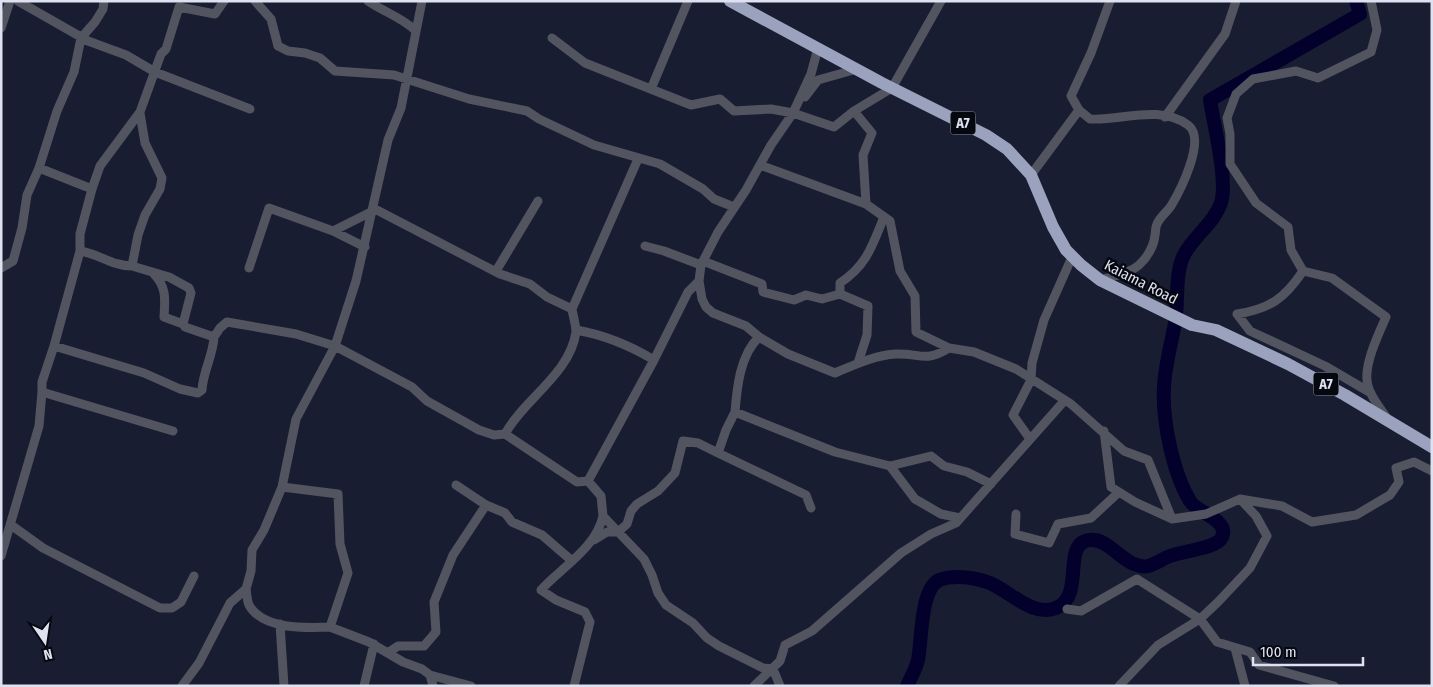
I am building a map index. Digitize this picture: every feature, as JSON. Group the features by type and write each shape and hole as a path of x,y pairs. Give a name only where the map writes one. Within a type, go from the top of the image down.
{"highway":[{"name":"Kaiama Road","path":"730,1 892,88 986,134 1017,158 1031,175 1053,228 1072,257 1100,280 1192,325 1216,330 1268,354 1345,394 1432,447"}],"street":[{"path":"1,28 10,1"},
{"path":"18,1 81,38 126,55 155,72 250,109"},
{"path":"1,268 13,261 22,228 27,195 39,168 57,111 74,72 81,38 95,22 103,9 104,1"},
{"path":"1,556 39,426 42,382 54,346 80,250 80,234 100,166 140,112 161,54 166,49 179,4 215,14 224,1"},
{"path":"255,1 271,19 278,46 288,51 305,53 320,58 334,71 394,75 440,88 469,99 527,110 538,119 594,145 660,164 680,174 714,199 734,207"},
{"path":"368,1 416,30"},
{"path":"651,89 688,1"},
{"path":"552,38 586,63 691,105 720,99 734,110 772,109 793,113 834,127 854,111 892,88 941,1"},
{"path":"1100,280 1133,269 1144,259 1153,245 1158,222 1171,206 1190,165 1195,142 1192,130 1183,122 1165,117 1135,114 1090,119 1079,110 1071,96 1091,53 1110,1"},
{"path":"1165,117 1225,34 1236,1"},
{"path":"1371,1 1377,30 1371,52 1318,78 1296,71 1253,79 1236,94 1227,118 1230,134 1230,164 1256,203 1288,227 1291,250 1303,271 1332,278 1386,316 1373,349 1367,380 1371,393 1390,422"},
{"path":"398,18 412,14 422,4"},
{"path":"422,4 398,116 388,140 365,247 335,346 296,419 282,487 264,530 252,550 252,571 246,589 249,605 262,617 280,624 309,628 330,627 374,644 403,662 422,669 430,675 471,686"},
{"path":"793,113 808,80 818,48"},
{"path":"857,69 818,80 793,113 718,232 702,263 699,281 702,299 706,307 713,313 746,326 759,337 798,359 835,373 858,363 895,354 935,357 949,348"},
{"path":"1031,175 1079,110"},
{"path":"854,111 872,133 864,155 866,204"},
{"path":"132,266 138,235 145,215 160,189 162,178 145,144 140,112"},
{"path":"505,434 510,424 552,377 572,347 576,330 572,309 638,158"},
{"path":"760,165 866,204 890,221 900,271 915,296 916,332 949,348 974,352 1016,369 1064,400 1104,431 1124,451 1148,460 1172,519"},
{"path":"39,168 92,189"},
{"path":"496,271 538,201"},
{"path":"249,268 269,208 333,231 365,247"},
{"path":"333,231 373,209"},
{"path":"373,209 496,271 530,284 547,297 572,309"},
{"path":"840,294 840,283 853,274 867,260 884,217"},
{"path":"645,246 762,284 763,292 794,300 806,295 822,299 840,294 868,306 867,334 858,363"},
{"path":"80,250 95,253 116,264 132,266 169,277 189,288 191,293 183,324"},
{"path":"1030,439 1013,415 1031,380 1032,363 1044,320 1072,257"},
{"path":"1303,271 1289,292 1258,311 1237,314 1250,331 1325,366 1371,393"},
{"path":"154,274 163,283 166,290 164,317 214,337"},
{"path":"588,482 654,360 688,292 699,281"},
{"path":"54,346 144,373 180,389 198,393 202,390 203,376 211,361 214,337 227,322 296,334 335,346 412,387 427,402 479,430 494,435 505,434 577,482 588,482 602,496 603,516 600,527 592,541"},
{"path":"576,330 598,334 632,346 654,360"},
{"path":"718,453 735,412 742,370 750,346 759,337"},
{"path":"42,392 174,431"},
{"path":"754,686 780,661 785,645 812,631 901,553 931,534 956,523 1064,400"},
{"path":"735,412 834,452 890,466 931,456 944,466 968,472 991,484"},
{"path":"1104,431 1111,487 1172,519 1206,514 1240,499 1282,506 1312,522 1356,515 1390,495 1399,482 1396,468 1414,462 1432,471"},
{"path":"574,686 590,622 585,612 556,600 542,590 570,560 592,541 607,532 618,532 627,524 630,512 637,504 658,491 675,473 683,441 698,443 806,495 811,508"},
{"path":"890,466 915,499 941,514 960,518"},
{"path":"456,485 486,505 505,513 512,522 542,535 570,560"},
{"path":"282,487 338,494 340,544 348,573 330,627"},
{"path":"1016,514 1015,534 1049,543 1058,524 1091,518 1119,492"},
{"path":"1118,686 1158,645 1200,619 1250,568 1267,536 1256,516 1240,499"},
{"path":"389,652 398,646 424,646 436,632 434,602 453,554 486,505"},
{"path":"603,516 646,562 658,593 666,605 693,623 707,638 718,646 763,668 773,669"},
{"path":"11,525 43,548 160,608 172,608 181,602 194,576"},
{"path":"1067,609 1081,611 1137,579 1200,619 1217,642 1250,652 1260,666 1334,686"},
{"path":"182,686 199,663 230,603 246,589"},
{"path":"280,624 284,686"},
{"path":"364,686 374,644"},
{"path":"1235,648 1244,686"},
{"path":"773,669 780,686"},
{"path":"430,675 433,686"}],"waterway":[{"path":"907,686 918,660 923,616 928,594 933,585 939,580 958,577 982,580 998,587 1031,607 1049,610 1058,607 1066,600 1070,591 1074,559 1081,543 1090,540 1102,542 1129,561 1138,565 1148,566 1175,554 1213,544 1222,537 1223,531 1221,526 1217,521 1193,505 1178,476 1167,430 1164,400 1166,371 1175,323 1179,269 1189,247 1214,217 1221,203 1223,193 1222,167 1210,100 1360,14 1356,1"}]}
